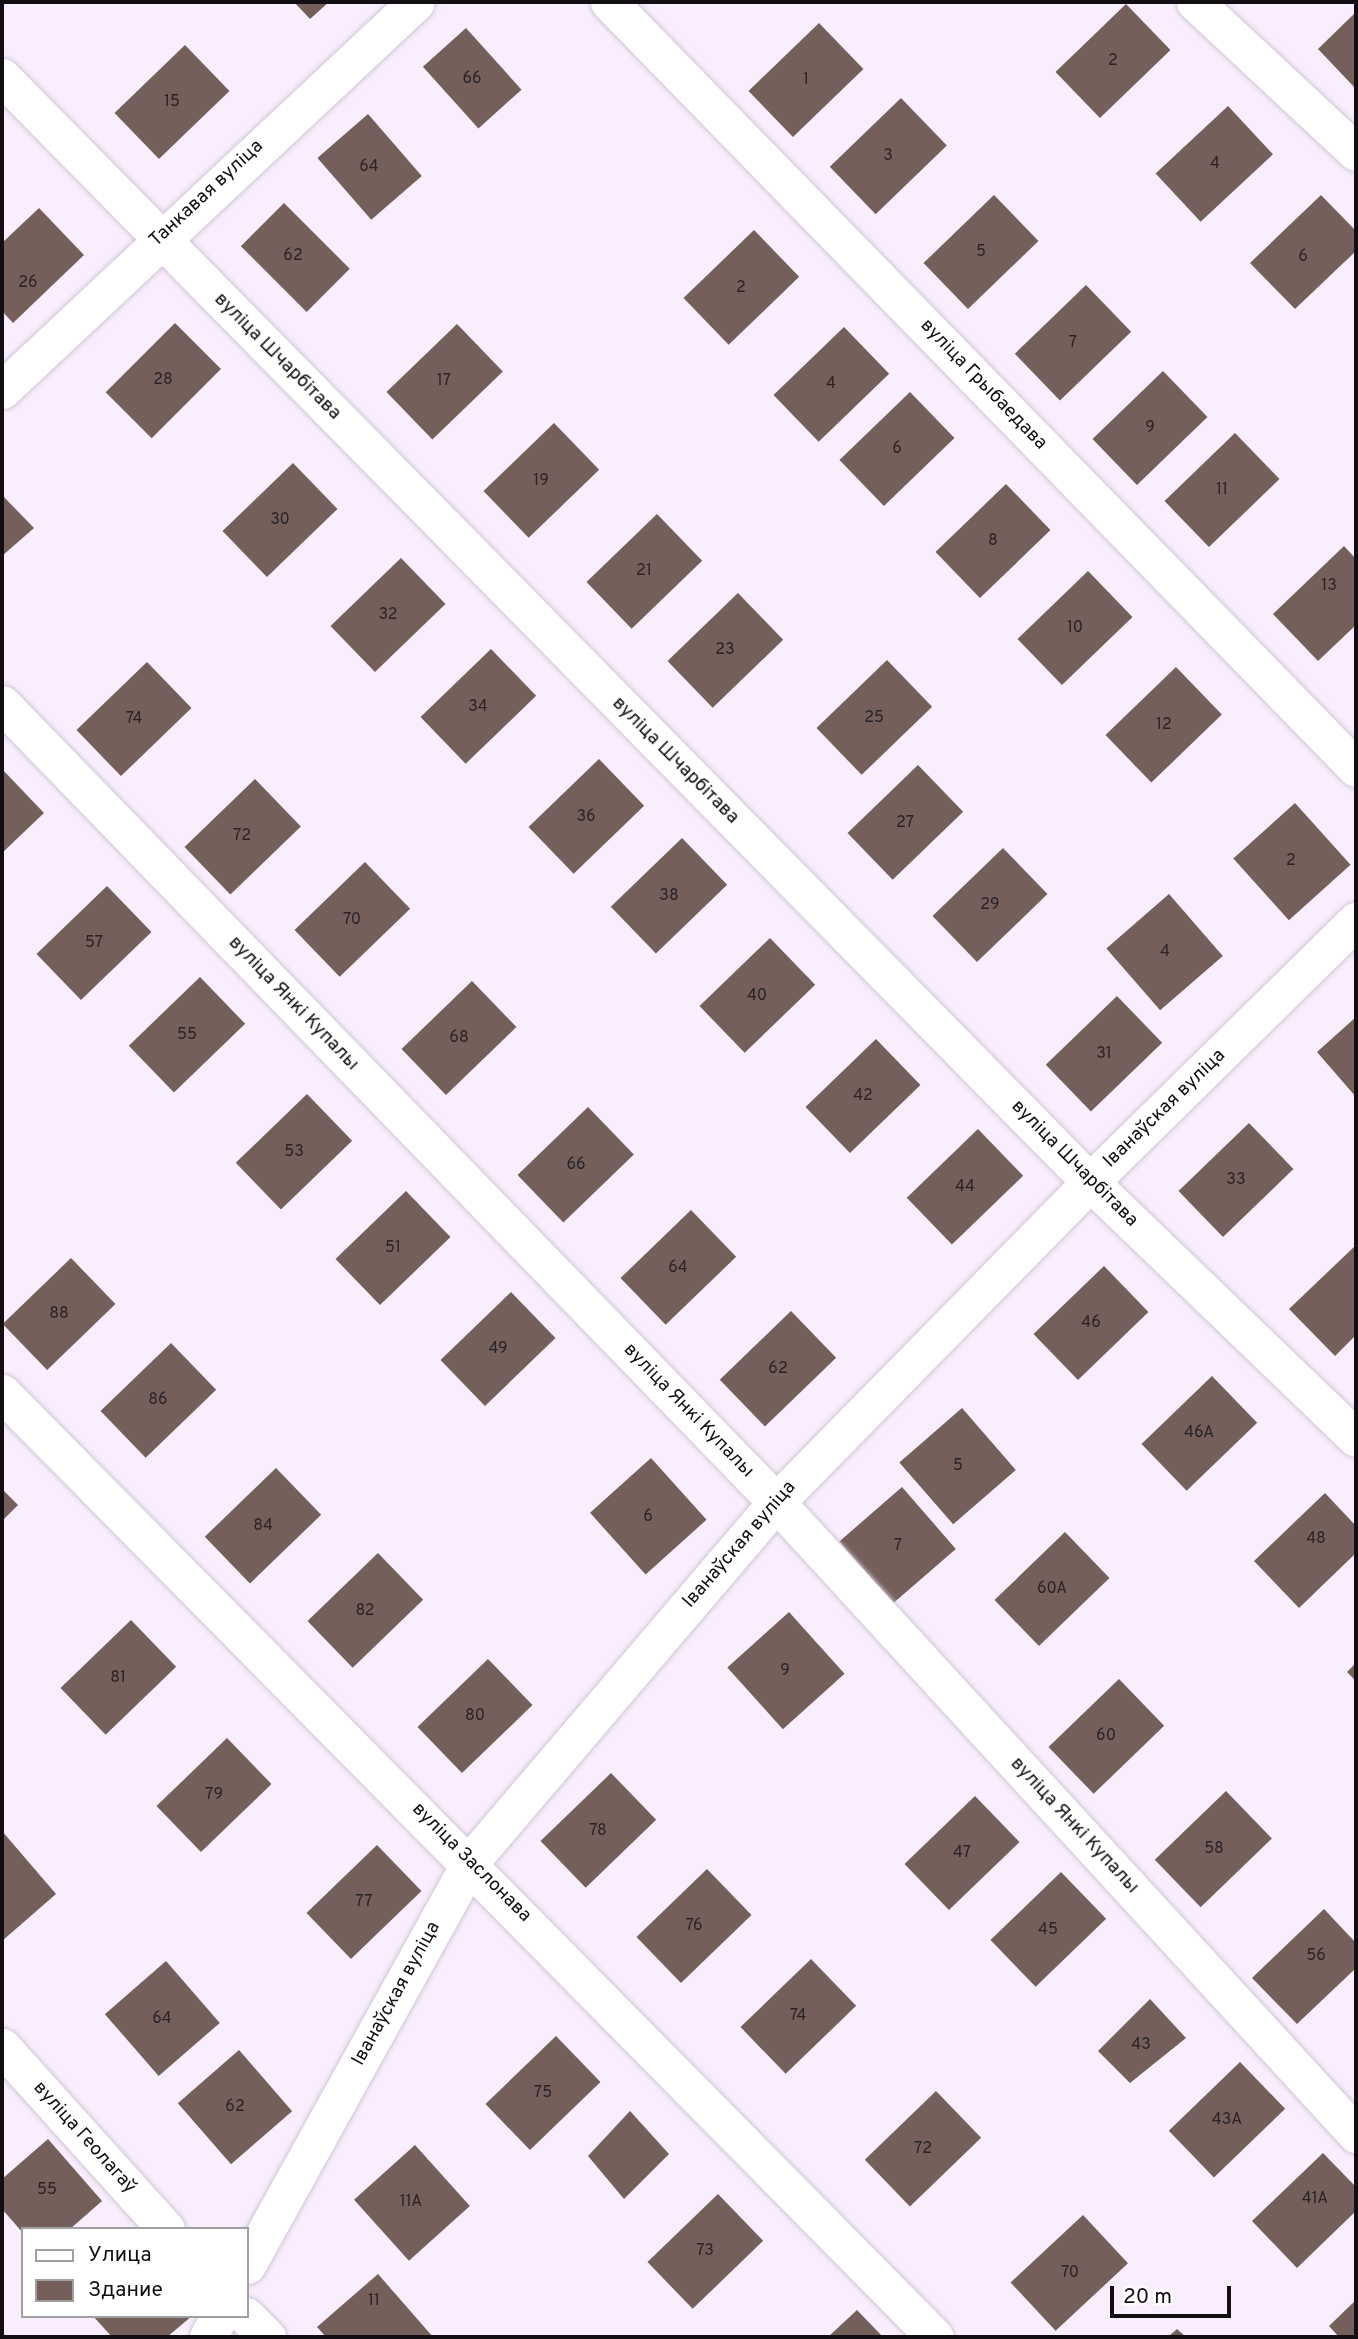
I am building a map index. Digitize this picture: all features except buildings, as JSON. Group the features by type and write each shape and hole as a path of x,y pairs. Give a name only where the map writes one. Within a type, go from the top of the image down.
{"street":[{"name":"Танкавая вуліца","path":"2,390 159,237 416,2"},
{"name":"вуліца Грыбаедава","path":"609,2 1356,768"},
{"path":"1195,2 1356,152"},
{"name":"вуліца Шчарбітава","path":"2,77 1090,1182 1356,1438"},
{"name":"вуліца Янкі Купалы","path":"2,704 776,1502 1356,2134"},
{"name":"Іванаўская вуліца","path":"248,2263 470,1862 776,1502 1090,1182 1356,921"},
{"name":"вуліца Заслонава","path":"2,1393 470,1862 935,2337"},
{"name":"вуліца Геолагаў","path":"2,2047 164,2227"},
{"path":"208,2337 218,2318"},
{"path":"248,2318 267,2337"}]}
